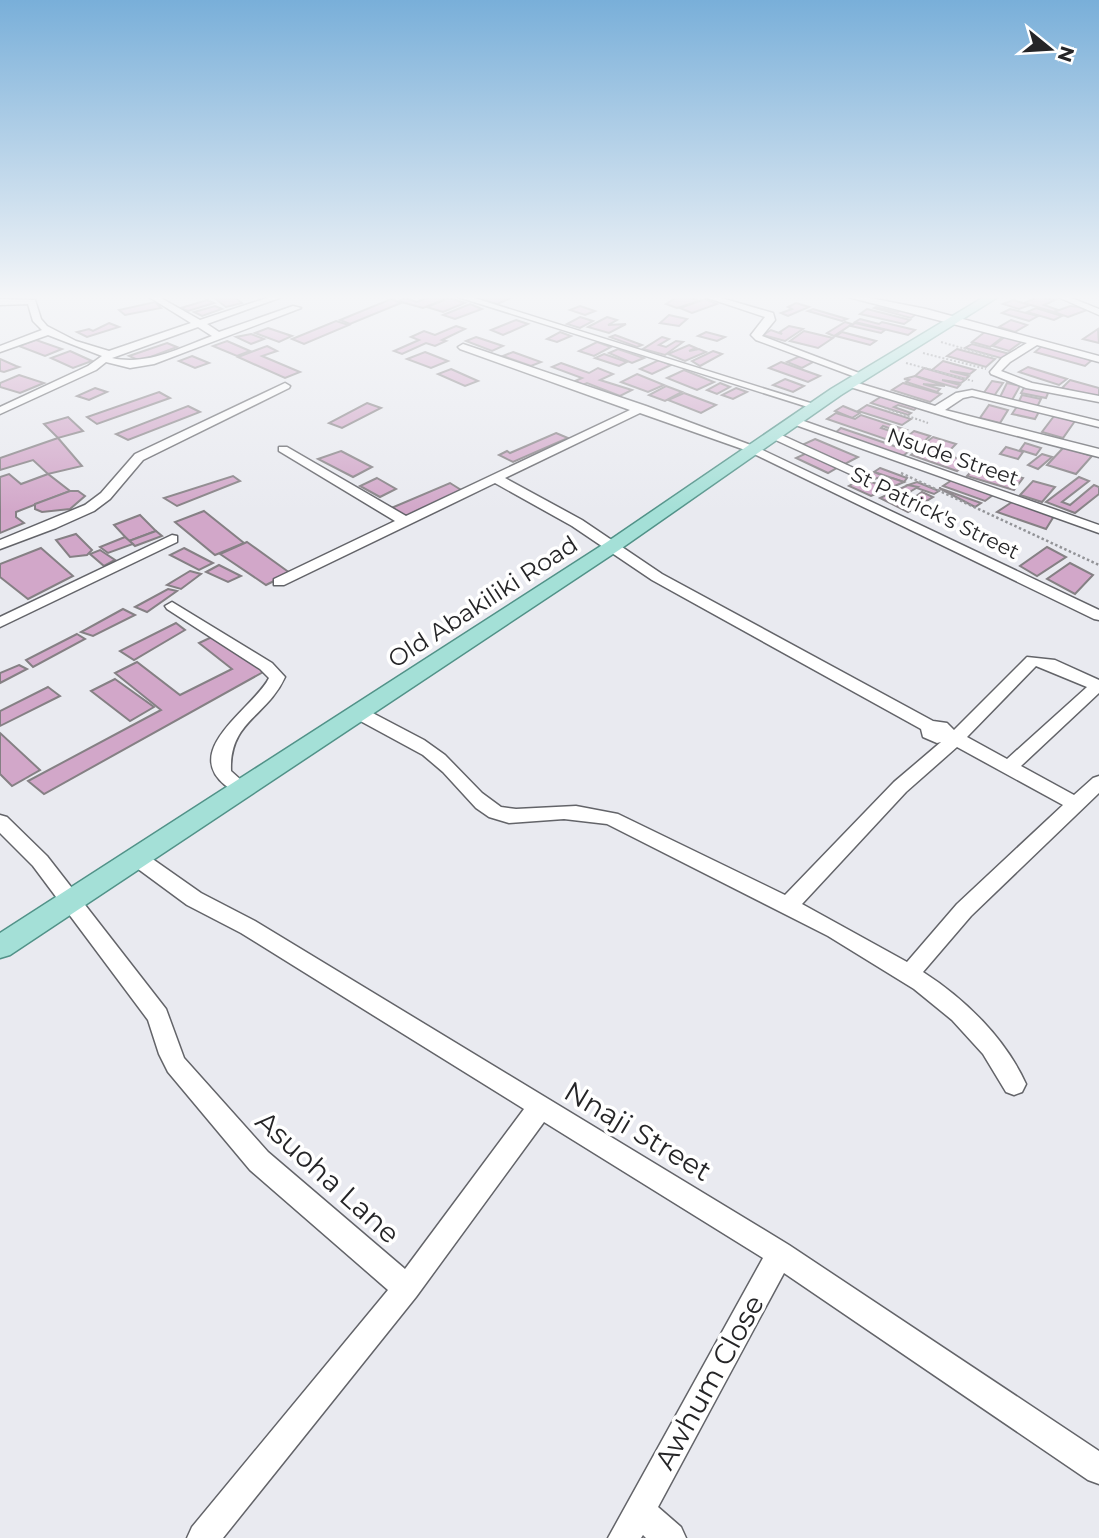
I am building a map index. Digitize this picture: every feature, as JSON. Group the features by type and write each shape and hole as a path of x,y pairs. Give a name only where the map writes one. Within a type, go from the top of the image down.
{"main road":[{"name":"Old Abakiliki Road","path":"0,947 613,546 815,406 874,369"}],"street":[{"path":"0,411 90,369"},
{"name":"St Patrick's Street","path":"527,369 752,449 1099,616"},
{"path":"694,369 815,406"},
{"path":"830,369 936,411 1099,453"},
{"path":"972,393 998,369"},
{"path":"989,378 1004,378 1099,399"},
{"path":"0,545 97,504 111,490 122,471 139,457 285,386"},
{"path":"936,411 960,395 972,393 1099,424"},
{"path":"279,582 642,408"},
{"name":"Nsude Street","path":"794,421 1099,529"},
{"path":"773,435 863,475"},
{"path":"283,449 406,522"},
{"path":"497,479 613,546 657,578 930,727 932,736 951,736 1076,804"},
{"path":"0,623 172,539"},
{"path":"172,606 266,666 277,677 273,690 242,720 224,744 222,773 242,789"},
{"path":"786,907 900,787 1032,660 1049,663 1098,685 1008,768"},
{"path":"359,713 399,733 447,766 477,798 495,811 514,817 551,812 601,815 827,925 908,975 954,1009 988,1041 1004,1062 1014,1084"},
{"path":"908,975 964,910 1099,782"},
{"name":"Asuoha Lane","path":"0,822 40,861 71,901 158,1016 176,1065 259,1161 407,1288"},
{"name":"Nnaji Street","path":"137,858 194,900 248,927 780,1254 1099,1469"},
{"path":"203,1538 407,1288 540,1107"},
{"name":"Awhum Close","path":"624,1538 780,1254"},
{"path":"639,1511 670,1538"}],"path":[{"path":"954,369 989,378"},
{"path":"954,369 989,378"},
{"path":"863,475 879,463 1099,565"}],"building":[{"path":"264,369 292,369 300,372 285,378"},
{"path":"451,369 478,381 465,386 438,374"},
{"path":"557,369 577,369 589,373 600,369 613,374 600,380 632,390 620,396 575,381 582,378"},
{"path":"640,369 663,369 652,374"},
{"path":"771,369 800,369 820,376 808,382"},
{"path":"927,369 965,380 961,383 942,380 960,385 957,388 915,376"},
{"path":"1034,369 1067,379 1059,385 1019,372"},
{"path":"684,370 714,382 697,390 667,378"},
{"path":"932,370 975,370 970,374 950,371 969,376 966,379"},
{"path":"637,374 664,385 648,392 621,382"},
{"path":"19,375 44,383 20,393 0,387 0,383"},
{"path":"915,376 945,386 923,384 940,389 937,392 904,379"},
{"path":"785,379 804,386 793,392 773,385"},
{"path":"1070,380 1099,388 1099,398 1062,388"},
{"path":"992,381 1003,383 994,396 983,394"},
{"path":"720,383 730,387 717,394 707,390"},
{"path":"903,383 941,394 930,402 892,390"},
{"path":"1007,383 1020,386 1012,400 1000,397"},
{"path":"666,386 682,392 665,401 649,395"},
{"path":"1025,386 1049,391 1046,398 1021,393"},
{"path":"95,388 107,392 89,400 77,396"},
{"path":"736,388 747,392 733,399 722,395"},
{"path":"159,392 170,398 97,424 87,417"},
{"path":"684,393 716,405 701,413 668,400"},
{"path":"1022,395 1041,399 1037,407 1018,403"},
{"path":"882,396 918,407 914,410 898,405 894,407 911,413 908,415 871,403"},
{"path":"367,403 381,408 342,428 329,423"},
{"path":"867,405 911,419 902,425 858,411"},
{"path":"989,405 1008,410 1000,423 980,418"},
{"path":"1018,405 1040,410 1035,419 1012,414"},
{"path":"188,406 200,412 128,440 116,434"},
{"path":"843,406 860,413 852,418 835,411"},
{"path":"836,413 855,419 861,415 907,430 903,433 883,426 881,428 900,434 891,441 827,419"},
{"path":"1054,416 1075,421 1063,438 1042,432"},
{"path":"68,417 83,431 58,438 44,424"},
{"path":"841,428 909,451 903,456 835,433"},
{"path":"914,431 930,436 914,450 897,445"},
{"path":"556,433 568,438 513,462 499,455 507,451 510,453"},
{"path":"933,437 956,444 948,452 924,444"},
{"path":"58,438 82,466 48,474 33,460 0,470 0,458"},
{"path":"815,439 858,457 845,464 802,445"},
{"path":"1025,443 1041,448 1036,455 1020,450"},
{"path":"923,446 968,462 957,471 911,455"},
{"path":"1006,447 1023,452 1018,459 1000,454"},
{"path":"1064,447 1092,456 1076,474 1047,465"},
{"path":"341,451 372,467 353,477 318,459"},
{"path":"809,452 840,466 828,473 796,458"},
{"path":"1042,454 1052,457 1038,469 1028,465"},
{"path":"977,465 1023,478 1014,490 967,476"},
{"path":"880,468 907,478 904,482 874,472"},
{"path":"874,472 884,476 868,481 880,485 892,478 904,482 871,496 849,486"},
{"path":"9,474 21,484 48,474 70,491 16,512 16,517 24,523 0,533 0,477"},
{"path":"233,476 240,481 177,506 164,498"},
{"path":"1079,477 1089,481 1062,502 1070,505 1094,485 1099,487 1099,494 1075,513 1046,502"},
{"path":"377,478 396,489 380,497 360,486"},
{"path":"952,480 993,495 985,501 943,486"},
{"path":"1033,481 1055,487 1042,502 1020,495"},
{"path":"917,482 939,491 934,494 908,485"},
{"path":"450,483 466,493 405,520 389,509"},
{"path":"908,485 918,487 901,497 908,502 922,492 933,497 908,512 880,498"},
{"path":"939,488 981,503 975,507"},
{"path":"70,491 78,491 85,496 70,509 42,512 35,509 35,504"},
{"path":"1012,502 1054,516 1046,529 997,512"},
{"path":"204,511 244,543 215,555 175,522"},
{"path":"140,515 156,531 129,541 114,525"},
{"path":"156,531 162,536 135,546 129,541"},
{"path":"76,534 92,550 87,555 70,557 56,540"},
{"path":"125,537 133,544 108,553 100,547"},
{"path":"247,542 290,573 266,585 220,554"},
{"path":"1047,547 1066,557 1037,576 1020,566"},
{"path":"41,548 73,576 28,599 0,577 0,564"},
{"path":"184,548 213,563 199,570 170,555"},
{"path":"100,550 115,560 104,566 90,554"},
{"path":"1070,563 1093,575 1075,594 1047,579"},
{"path":"219,565 241,576 228,582 206,572"},
{"path":"190,571 201,574 181,589 167,585"},
{"path":"168,589 177,591 147,612 135,607"},
{"path":"123,609 135,615 93,636 81,632"},
{"path":"176,623 185,630 134,660 120,651"},
{"path":"77,634 85,639 33,667 26,660"},
{"path":"214,636 265,671 44,794 28,781 161,710 115,673 137,662 180,695 232,669 199,643"},
{"path":"19,665 27,669 0,683 0,673"},
{"path":"115,679 154,707 130,721 91,691"},
{"path":"48,687 60,696 0,726 0,711"},
{"path":"0,733 40,770 12,786 0,774"}]}
